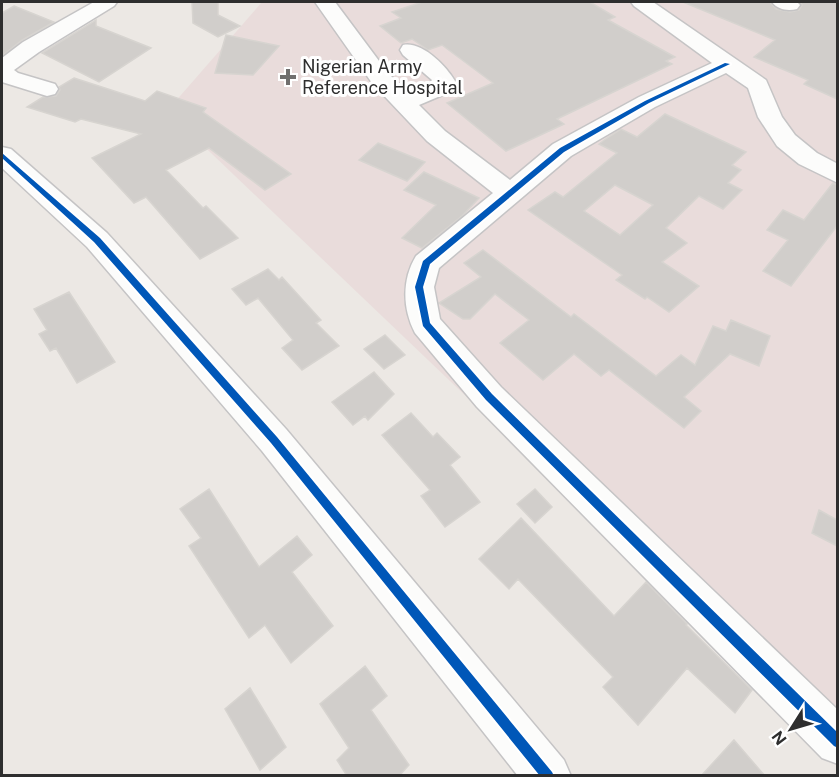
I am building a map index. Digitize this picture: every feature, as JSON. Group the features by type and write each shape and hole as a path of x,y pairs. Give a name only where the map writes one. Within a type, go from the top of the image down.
{"street":[{"path":"47,89 10,78 2,69 100,4 107,2"},
{"path":"325,2 380,78 404,103 436,136 511,194"},
{"path":"641,2 758,85 761,99 781,138 807,160 837,175"},
{"path":"404,103 437,88 444,81 441,75 411,51"},
{"path":"727,64 647,102 562,150 426,263 418,287 426,324 489,397 837,742"},
{"path":"2,155 97,240 258,422 548,776"}],"shaded area":[{"path":"262,2 837,2 837,750 167,111"}],"building":[{"path":"192,2 218,2 218,15 240,26 218,37 193,23"},
{"path":"422,2 590,2 615,17 608,20 675,57 666,61 672,64 557,119 564,124 506,151 447,103 493,83 442,45 428,50 412,39 401,43 380,26 401,18 392,12"},
{"path":"683,2 770,2 776,9 790,12 799,10 802,5 800,2 837,2 837,99 804,84 808,80 754,57 775,40"},
{"path":"14,6 54,22 22,40 2,56 2,13"},
{"path":"96,20 96,26 151,48 99,82 42,53"},
{"path":"226,35 279,46 253,75 215,73"},
{"path":"74,78 145,101 157,91 206,108 203,112 291,174 265,190 209,148 166,170 203,208 206,206 238,238 200,259 146,197 134,203 92,158 141,134 81,119 75,122 27,107 43,97 56,96 60,90 59,87"},
{"path":"665,114 746,152 732,165 741,170 728,183 742,190 723,209 699,196 666,228 687,243 662,262 699,286 669,312 616,280 622,275 528,210 555,192 563,197 617,153 599,144 607,138 621,129 637,137","holes":["615,185 653,205 620,235 584,211"]},
{"path":"378,143 425,162 407,181 359,160"},
{"path":"424,172 479,198 462,216 422,248 402,238 436,205 404,190"},
{"path":"833,183 837,185 837,226 791,286 763,271 788,240 767,230 783,210 804,220"},
{"path":"483,250 571,317 574,314 656,376 681,355 695,365 713,326 726,331 731,320 770,336 759,366 730,354 684,397 701,411 684,428 609,370 601,376 574,354 543,380 500,343 529,320 495,294 470,319 463,319 439,303 481,277 464,263"},
{"path":"268,269 279,280 282,277 321,320 316,323 339,346 302,370 282,348 293,340 258,298 246,305 232,289"},
{"path":"69,292 115,362 77,383 56,348 50,351 39,334 47,330 34,309"},
{"path":"385,335 405,355 384,369 364,349"},
{"path":"374,372 394,394 368,420 365,416 353,425 332,402"},
{"path":"411,413 433,437 437,433 460,457 450,465 480,502 445,527 421,496 430,490 382,435"},
{"path":"209,489 259,567 297,536 312,555 292,572 333,626 291,663 265,625 249,638 189,546 201,538 180,509"},
{"path":"535,489 552,507 535,523 517,504"},
{"path":"819,510 837,520 837,546 812,533"},
{"path":"521,518 614,616 646,582 752,690 735,713 687,668 638,725 603,687 613,677 518,579 509,589 479,559"},
{"path":"365,666 387,696 371,710 409,765 399,776 347,776 337,760 349,748 320,704"},
{"path":"250,688 286,747 260,770 225,709"},
{"path":"734,740 765,776 701,776"}],"cycle path":[{"path":"727,64 647,102 562,150 426,263 419,287 426,324 489,397 838,742"},
{"path":"2,155 97,240 274,440 548,776"}],"place":[{"name":"Nigerian Army Reference Hospital","path":"288,77"}]}
